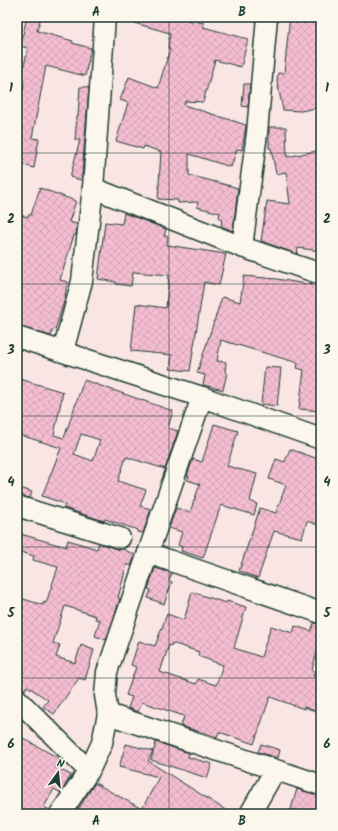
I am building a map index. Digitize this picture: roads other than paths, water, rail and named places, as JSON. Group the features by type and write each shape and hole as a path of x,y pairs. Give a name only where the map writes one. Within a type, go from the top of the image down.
{"street":[{"path":"63,351 82,282 93,188 105,17"},
{"path":"242,247 257,133 267,17"},
{"path":"93,188 242,247 321,274"},
{"path":"17,338 63,351 202,397 321,439"},
{"path":"60,814 89,771 102,743 108,714 106,695 107,672 202,397"},
{"path":"17,506 120,538"},
{"path":"148,553 321,614"},
{"path":"17,699 89,771"},
{"path":"108,714 321,785"},
{"path":"250,814 275,770"}]}
